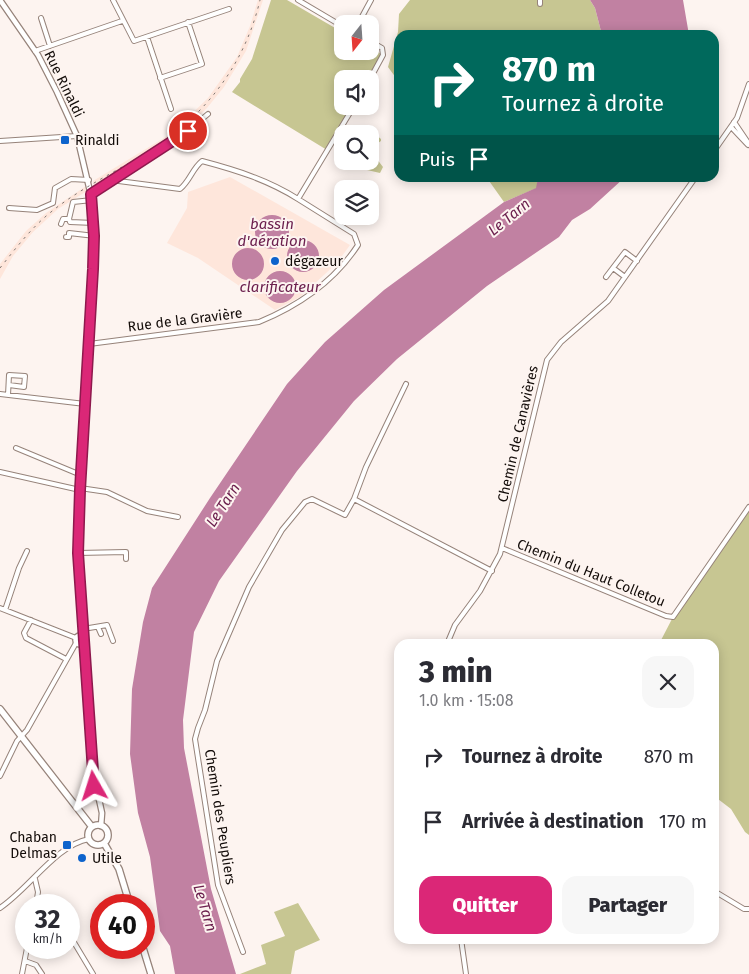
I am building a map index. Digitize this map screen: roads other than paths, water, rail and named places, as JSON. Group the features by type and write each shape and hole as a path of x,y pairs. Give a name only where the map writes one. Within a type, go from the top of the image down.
{"main road":[{"path":"0,708 92,828"},
{"path":"101,826 106,829 108,835 104,843 96,844 89,839 89,833 92,828 101,826"},
{"path":"104,843 120,869 127,894"},
{"path":"146,959 151,974"}],"street":[{"name":"Rue Rinaldi","path":"0,0 35,51 77,136 89,180 92,200 94,236 78,553 83,629 80,641 85,660 93,772 102,813 101,826"},
{"path":"113,0 134,41 229,9"},
{"path":"298,0 334,21"},
{"path":"363,15 371,0"},
{"path":"41,18 50,46"},
{"path":"35,51 122,20"},
{"path":"160,78 202,64 188,22"},
{"path":"147,37 171,109"},
{"path":"375,70 383,55 382,48 379,46"},
{"path":"719,144 734,122 749,84"},
{"path":"91,194 178,139 208,114"},
{"path":"111,180 180,189 189,182 197,165 202,161 238,171 266,182 298,199 349,115"},
{"path":"734,122 749,145"},
{"path":"731,127 749,145"},
{"path":"0,141 77,136"},
{"path":"9,208 37,210 53,202 55,188 71,179 89,180"},
{"name":"Chemin de Canavières","path":"449,639 454,626 492,571 502,548 547,360 561,342 608,300 692,182"},
{"name":"Rue de la Gravière","path":"89,344 259,322 314,293 358,245 354,234 298,199"},
{"path":"69,219 73,202 92,200"},
{"path":"61,224 63,219 69,219 70,222 94,224"},
{"path":"66,237 69,237 69,233 94,236"},
{"path":"606,277 625,252 637,261"},
{"path":"613,268 626,277"},
{"path":"8,395 9,385 10,375 25,376 24,387 9,385"},
{"name":"Chemin des Peupliers","path":"243,952 218,885 195,739 198,728 219,656 249,587 282,530 305,502 312,499 345,515 406,384"},
{"path":"0,394 85,404"},
{"path":"16,448 81,475"},
{"path":"0,472 80,489 107,492 147,511 178,517"},
{"path":"354,499 492,571"},
{"name":"Chemin du Haut Colletou","path":"502,548 666,616 673,617 749,507"},
{"path":"5,610 19,568 27,551"},
{"path":"78,553 126,552 126,559"},
{"path":"0,608 80,641 66,659 0,776"},
{"path":"31,620 24,633 26,638 66,659"},
{"path":"83,629 106,625 109,628 113,641"},
{"path":"98,627 101,634"},
{"path":"0,764 5,766"},
{"path":"0,908 35,879 51,861 79,841 89,839"},
{"path":"35,879 36,894"},
{"path":"719,894 749,910"},
{"path":"462,944 466,974"},
{"path":"80,952 93,974"},
{"path":"22,974 24,961 36,965 42,974"}],"water":[{"path":"590,0 683,0 688,30 601,30 595,8"},
{"name":"Le Tarn","path":"537,182 620,182 590,209 572,220 559,237 487,286 397,359 354,401 297,471 219,581 194,632 183,720 184,748 211,889 236,974 175,974 170,946 160,931 150,857 138,813 130,754 132,689 143,622 152,588 287,384 325,342 384,290 504,202 536,188"},
{"name":"bassin d'aération","path":"272,215 279,216 284,220 288,225 288,239 284,244 279,248 272,249 265,248 260,244 256,239 255,232 256,225 260,220 265,216"},
{"name":"clarificateur","path":"303,240 309,241 314,245 318,250 318,262 314,267 309,271 303,272 297,271 292,267 288,262 287,256 288,250 292,245 297,241"},
{"name":"bassin d'aération","path":"248,248 260,252 264,264 260,276 248,280 236,276 232,264 236,252"},
{"name":"clarificateur","path":"280,271 286,272 291,276 295,281 295,293 291,298 286,302 280,303 274,302 269,298 265,293 264,287 265,281 269,276 274,272"}],"railway":[{"path":"0,268 30,231 61,204 163,142 201,109 231,70 243,48 253,25 260,0"}],"place":[{"name":"Rinaldi","path":"65,140"},
{"name":"dégazeur","path":"275,261"},
{"name":"Chaban Delmas","path":"67,845"},
{"name":"Utile","path":"82,858"}]}
